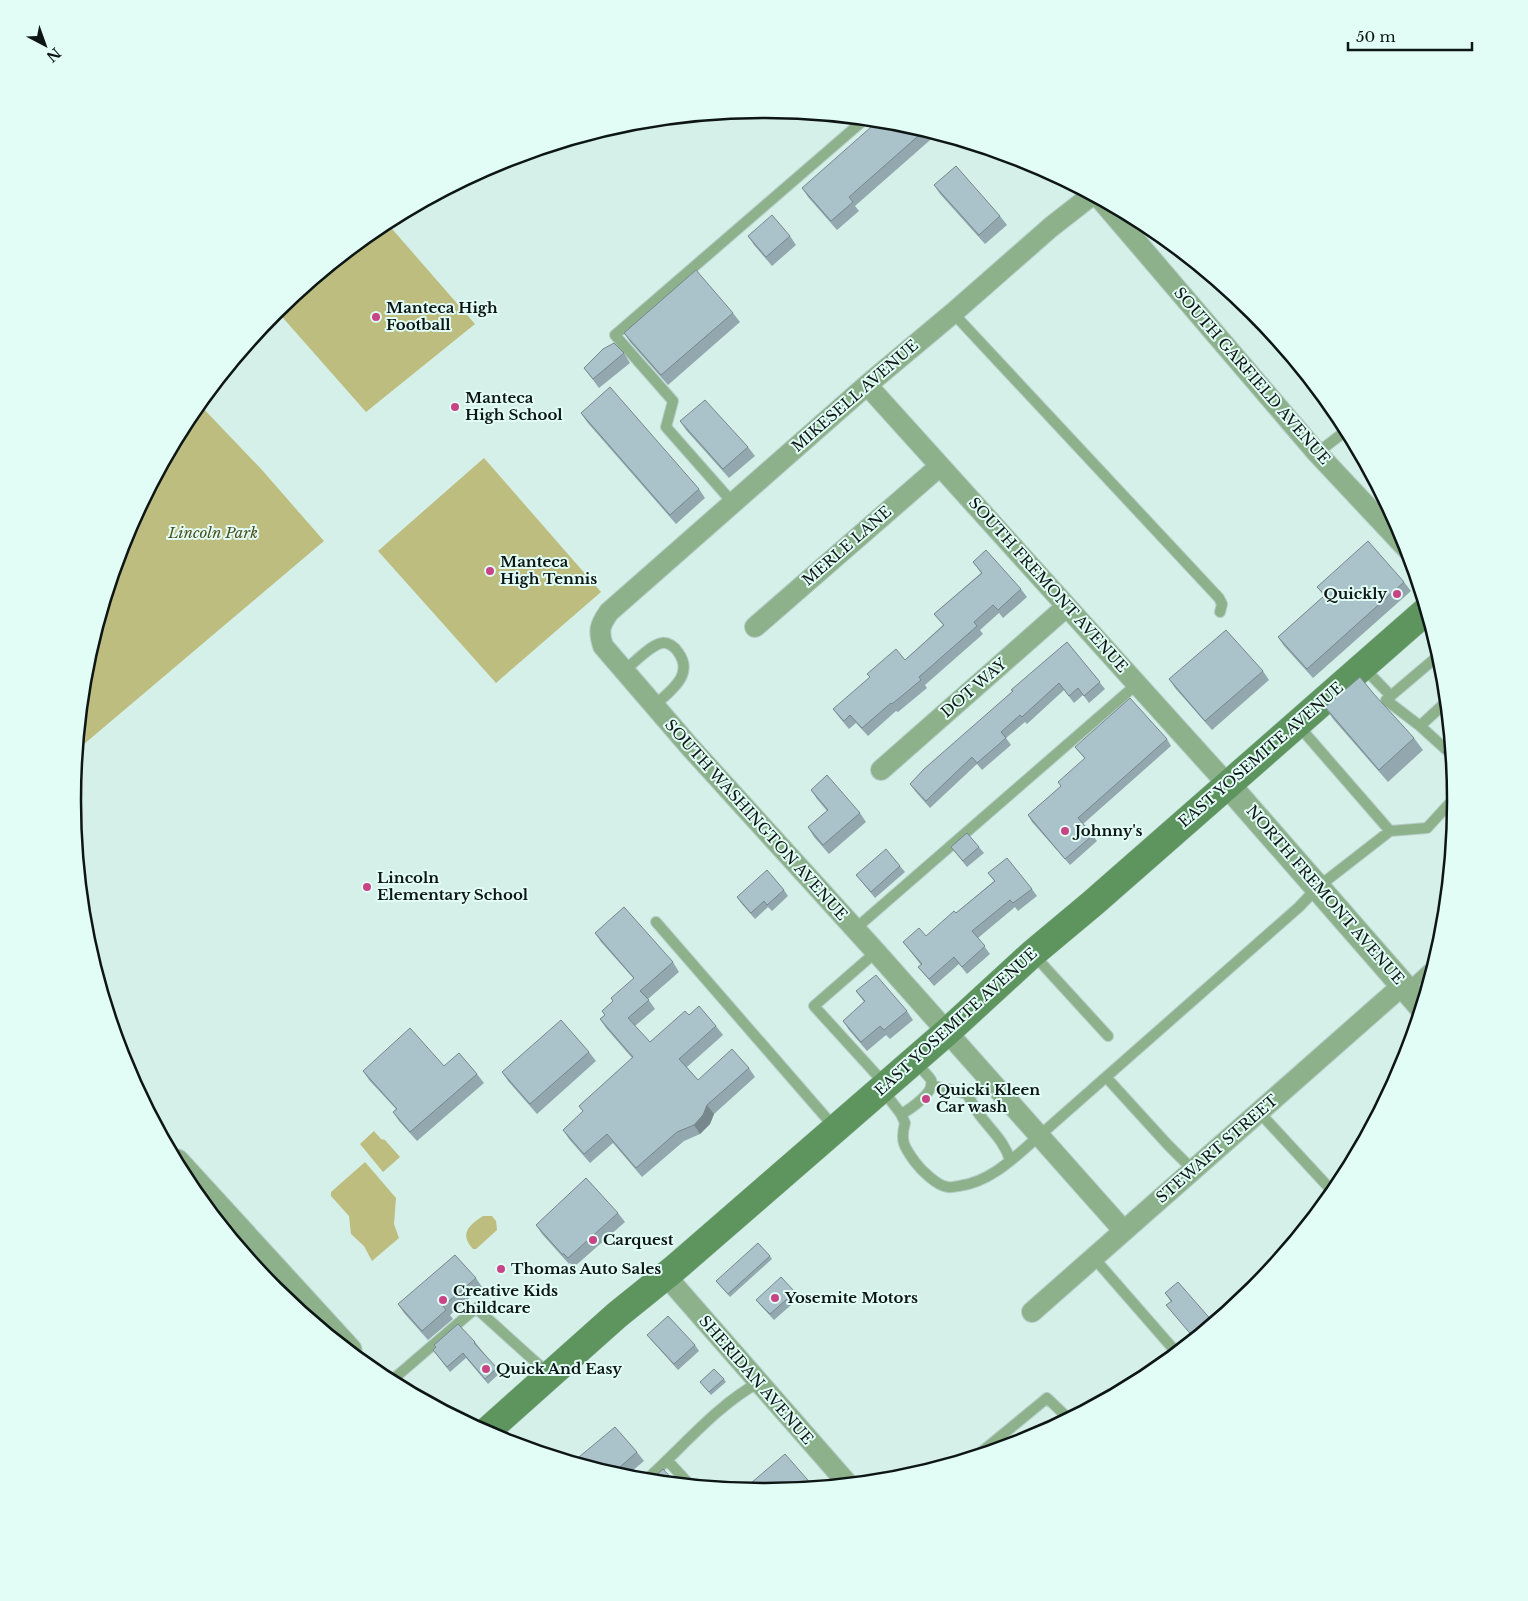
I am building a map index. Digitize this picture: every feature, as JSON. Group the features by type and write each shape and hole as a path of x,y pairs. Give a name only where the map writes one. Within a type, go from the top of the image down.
{"main road":[{"name":"EAST YOSEMITE AVENUE","path":"492,1426 617,1315 666,1276 947,1032 1032,954 1421,616"}],"street":[{"name":"MIKESELL AVENUE","path":"622,601 867,385 1051,227 1087,199"},
{"name":"SOUTH GARFIELD AVENUE","path":"1113,214 1317,453 1392,532"},
{"name":"SOUTH FREMONT AVENUE","path":"867,385 1228,785"},
{"name":"MERLE LANE","path":"755,627 940,466"},
{"name":"SOUTH WASHINGTON AVENUE","path":"622,601 602,623 600,635 603,646 654,706 1124,1231"},
{"name":"DOT WAY","path":"881,770 1066,607"},
{"name":"NORTH FREMONT AVENUE","path":"1228,785 1410,993"},
{"name":"STEWART STREET","path":"1032,1312 1259,1112 1410,993"},
{"path":"205,1193 322,1321"},
{"name":"SHERIDAN AVENUE","path":"666,1276 843,1478"}],"lane":[{"path":"733,503 666,427 672,401 615,335 859,125"},
{"path":"953,313 1219,598 1222,604 1220,612"},
{"path":"1317,453 1340,435"},
{"path":"624,671 655,646 664,642 671,644 678,651 683,662 684,670 682,677 654,706"},
{"path":"1432,661 1386,700 1420,726 1444,748"},
{"path":"1362,666 1391,696"},
{"path":"855,929 1137,684"},
{"path":"1420,726 1440,707"},
{"path":"1296,724 1390,831"},
{"path":"876,952 814,1006 849,1044 884,1087 905,1123 902,1134 905,1149 920,1168 938,1184 948,1187 969,1184 985,1178 1039,1136 1299,907 1318,887 1390,831 1427,828 1447,806"},
{"path":"656,922 836,1128"},
{"path":"1032,954 1108,1036"},
{"path":"1410,993 1423,977"},
{"path":"901,1114 908,1111 926,1095 931,1085 931,1080 914,1060"},
{"path":"1106,1077 1193,1170"},
{"path":"931,1085 967,1094 981,1090 991,1082"},
{"path":"967,1094 980,1116 1002,1140 1010,1160"},
{"path":"1259,1112 1328,1186"},
{"path":"1094,1258 1172,1348"},
{"path":"397,1376 476,1308 550,1375"},
{"path":"653,1474 695,1432 744,1391 758,1383"},
{"path":"991,1444 1047,1398 1064,1414"},
{"path":"668,1460 684,1478"}],"green space":[{"name":"Manteca High Football","path":"392,229 475,324 366,412 282,317 348,259"},
{"name":"Lincoln Park","path":"204,410 262,470 324,541 84,744 94,667 117,581 133,539 152,499 173,459"},
{"name":"Manteca High Tennis","path":"484,458 601,592 496,683 378,551"},
{"path":"374,1131 400,1157 383,1172 360,1144"},
{"path":"365,1162 396,1198 394,1224 399,1238 372,1261 364,1246 351,1234 349,1216 331,1196 331,1192"},
{"path":"483,1216 492,1216 496,1221 497,1230 476,1249 473,1249 469,1244 466,1234 470,1226"}],"building":[{"path":"871,127 918,136 849,197 853,202 831,221 802,188"},
{"path":"956,166 1000,216 979,235 934,185"},
{"path":"772,215 790,236 766,257 748,236"},
{"path":"696,270 733,313 661,375 624,333"},
{"path":"614,343 624,353 593,379 584,368 603,349"},
{"path":"610,387 699,489 670,515 581,413"},
{"path":"705,400 748,447 723,469 680,421"},
{"path":"1368,541 1404,582 1307,669 1278,637 1325,595 1317,587"},
{"path":"986,550 1021,589 998,610 993,605 974,622 977,626 919,677 921,680 862,728 850,715 844,721 833,709 870,677 867,674 896,649 905,660 944,625 934,614 982,573 973,562"},
{"path":"1226,630 1263,671 1205,721 1169,679"},
{"path":"1067,642 1100,682 1084,696 1078,688 1069,696 1059,683 1022,717 1020,715 1001,732 1006,738 977,763 972,757 926,801 910,784 924,769 1013,691 1011,690"},
{"path":"1360,677 1414,738 1379,770 1325,707"},
{"path":"1130,698 1167,739 1078,818 1093,835 1065,859 1028,815 1061,786 1058,782 1085,758 1075,747"},
{"path":"827,775 860,813 823,845 808,827 828,810 811,790"},
{"path":"967,833 979,847 963,861 951,847"},
{"path":"886,849 900,866 871,892 856,875"},
{"path":"1007,858 1032,889 1013,903 1010,900 972,931 985,946 962,967 954,957 929,979 918,967 922,964 903,942 919,928 926,936 954,911 956,913 995,881 988,873"},
{"path":"767,870 784,890 767,905 764,901 751,913 737,897"},
{"path":"624,907 673,962 640,991 649,1000 628,1018 650,1042 685,1011 689,1015 699,1006 716,1026 679,1059 698,1080 732,1049 749,1068 707,1105 703,1115 694,1125 677,1132 636,1168 607,1134 584,1154 563,1130 583,1111 579,1106 633,1057 600,1019 605,1015 602,1011 613,1001 611,998 634,978 595,933"},
{"path":"876,975 907,1011 884,1030 880,1026 861,1042 843,1021 865,1001 856,991"},
{"path":"561,1020 589,1052 530,1104 502,1072"},
{"path":"410,1028 444,1066 459,1053 477,1074 410,1132 393,1112 397,1109 363,1071"},
{"path":"586,1178 618,1213 568,1258 562,1254 536,1225"},
{"path":"758,1243 770,1256 728,1294 716,1281"},
{"name":"Creative Kids Childcare","path":"455,1255 476,1278 443,1306 446,1310 422,1331 398,1304"},
{"path":"781,1277 795,1292 770,1314 756,1300"},
{"path":"1178,1282 1209,1318 1190,1334 1166,1305 1172,1301 1165,1293"},
{"path":"668,1316 695,1345 674,1364 647,1335"},
{"path":"458,1324 497,1368 485,1379 463,1353 447,1367 433,1350 436,1347 434,1345"},
{"path":"714,1369 724,1379 709,1392 700,1382"},
{"path":"615,1427 637,1452 620,1467 579,1457"},
{"path":"785,1454 810,1482 764,1483 751,1483"},
{"path":"663,1469 670,1476 657,1474"}],"place":[{"name":"Manteca High Football","path":"376,317"},
{"name":"Manteca High School","path":"455,407"},
{"name":"Manteca High Tennis","path":"490,571"},
{"name":"Quickly","path":"1397,594"},
{"name":"Johnny's","path":"1065,831"},
{"name":"Lincoln Elementary School","path":"367,887"},
{"name":"Quicki Kleen Car wash","path":"926,1099"},
{"name":"Carquest","path":"593,1240"},
{"name":"Thomas Auto Sales","path":"501,1269"},
{"name":"Yosemite Motors","path":"775,1298"},
{"name":"Creative Kids Childcare","path":"443,1300"},
{"name":"Quick And Easy","path":"486,1369"}]}
